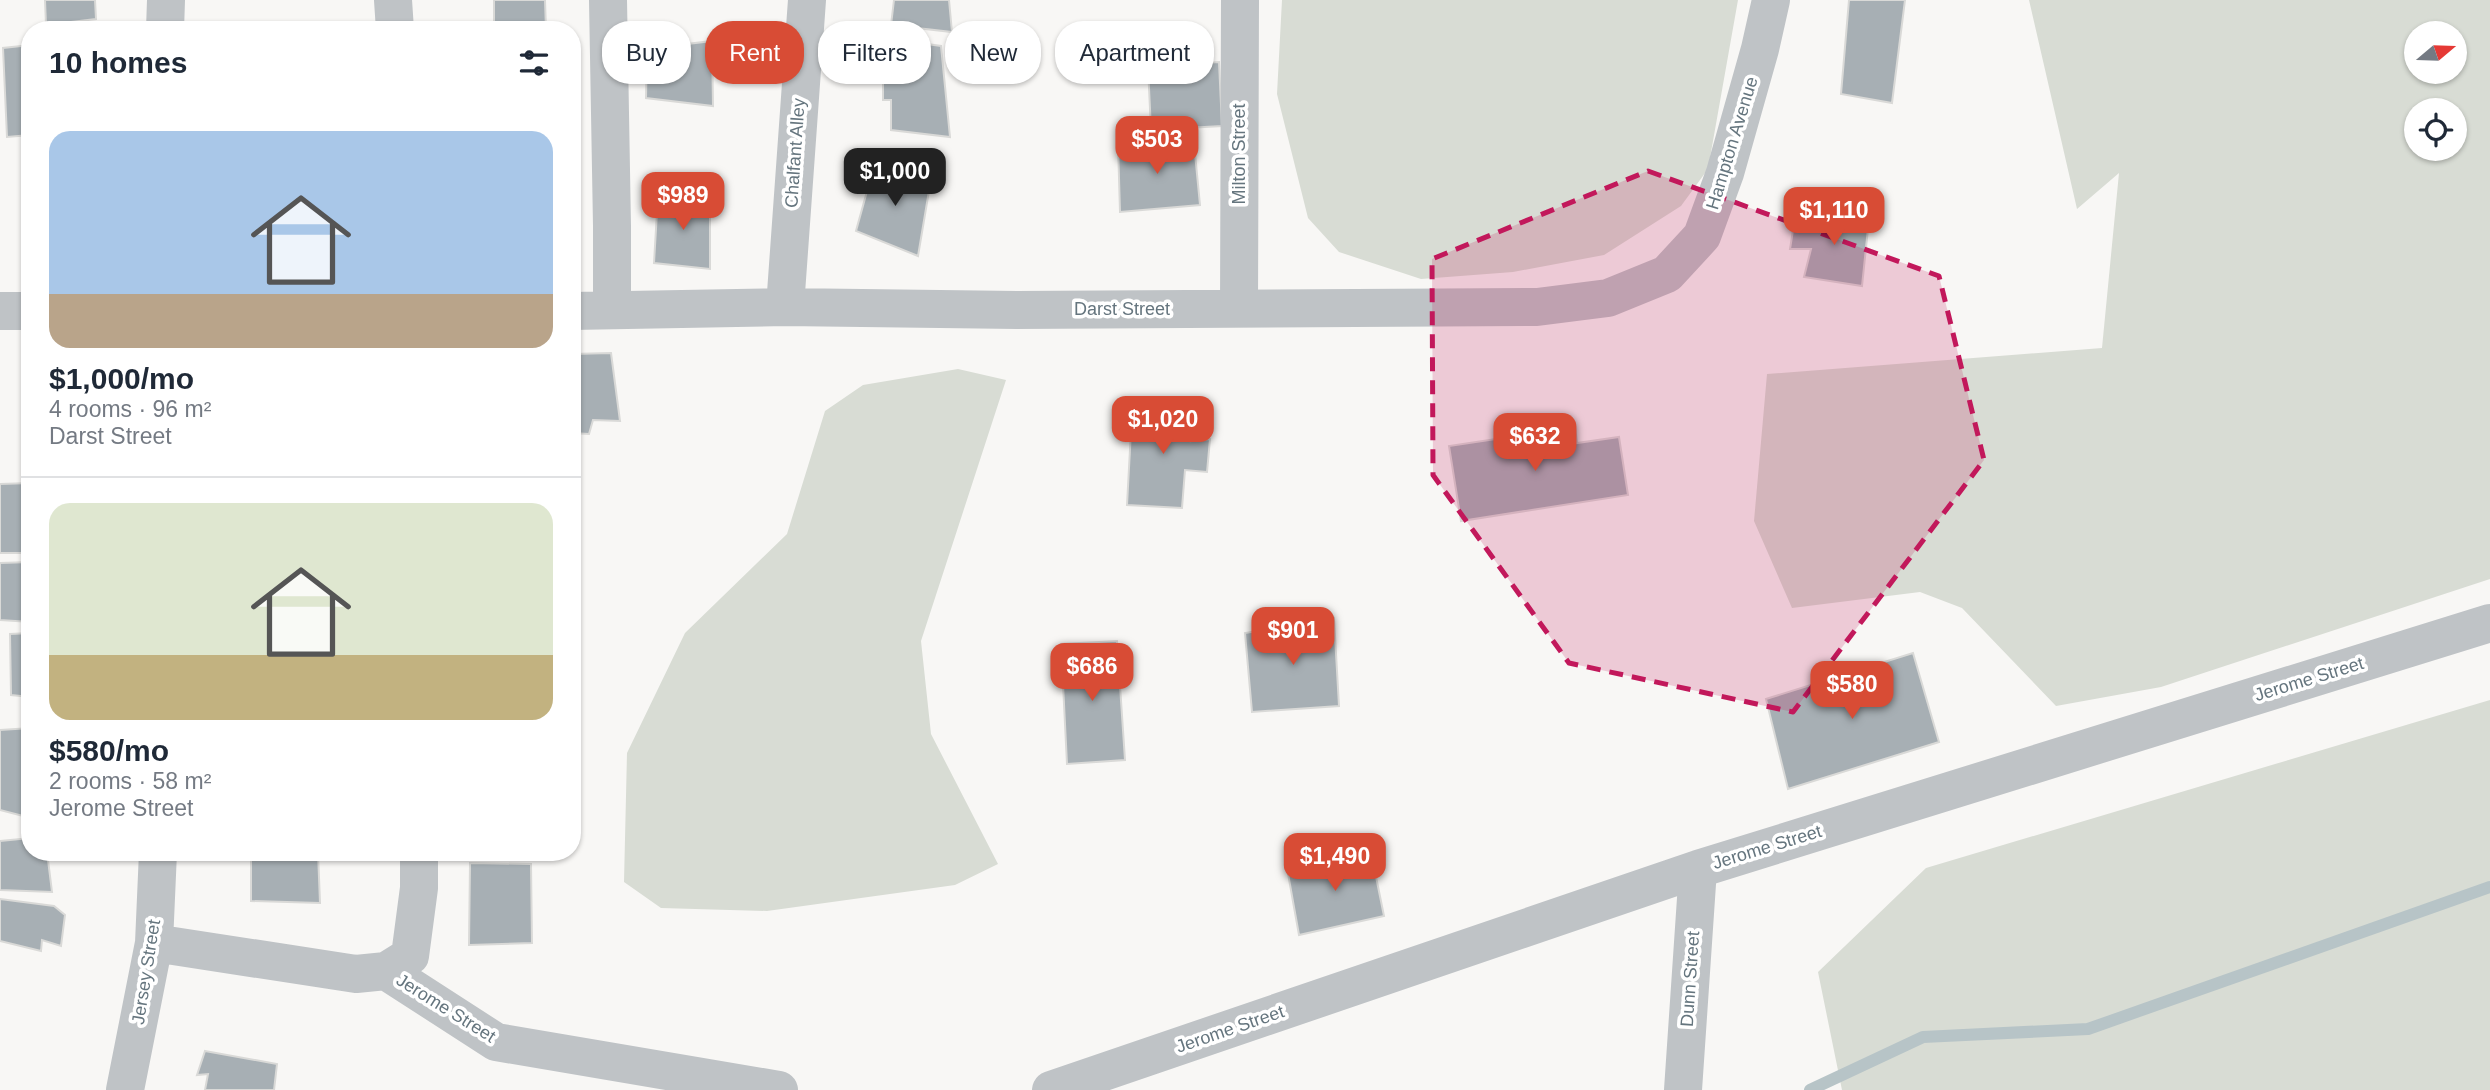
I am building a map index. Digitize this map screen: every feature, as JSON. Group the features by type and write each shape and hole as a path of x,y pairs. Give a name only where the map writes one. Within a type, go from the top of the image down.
{"street":[{"path":"166,0 166,21"},
{"path":"393,0 394,21"},
{"path":"608,0 612,310"},
{"name":"Chalfant Alley","path":"785,307 807,0"},
{"name":"Milton Street","path":"1239,308 1240,0"},
{"name":"Hampton Avenue","path":"1667,274 1702,236 1728,160 1771,0"},
{"name":"Darst Street","path":"581,311 785,307 1017,310 1537,307 1608,298 1667,274"},
{"path":"0,311 21,311"},
{"name":"Jerome Street","path":"1051,1090 1698,869 2490,623"},
{"name":"Jersey Street","path":"125,1090 154,943 158,861"},
{"path":"386,971 410,956 419,888 419,861"},
{"name":"Dunn Street","path":"1683,1090 1698,869"},
{"name":"Jerome Street","path":"154,943 356,974 386,971 496,1042 617,1077 779,1090"}],"highlighted area":[{"path":"1648,171 1939,276 1984,460 1793,712 1569,663 1433,475 1432,259"}],"shaded area":[{"path":"1282,0 1738,0 1708,169 1681,206 1604,255 1513,272 1421,279 1339,252 1308,218 1277,94"},
{"path":"2029,0 2490,0 2490,579 2161,687 2056,706 1962,608 1920,592 1792,608 1754,521 1767,374 2102,348 2119,173 2077,209"},
{"path":"958,369 1006,380 921,641 931,734 998,864 955,885 767,911 661,908 624,882 627,753 685,633 787,534 825,411 863,385"},
{"path":"2490,700 2490,1090 1842,1090 1818,972 1926,868"}],"building":[{"path":"45,0 95,0 96,19 46,21"},
{"path":"494,0 545,0 546,21 494,21"},
{"path":"894,0 949,0 951,21 945,21 945,31 931,30 931,21 891,21"},
{"path":"1849,0 1905,0 1892,103 1841,94"},
{"path":"705,42 705,84 713,84 713,106 646,98 646,84 691,84 691,44"},
{"path":"931,45 941,46 950,137 891,130 891,100 883,100 883,84 931,84"},
{"path":"21,46 21,136 7,137 3,48"},
{"path":"1214,62 1219,62 1222,126 1151,130 1149,84 1214,84"},
{"path":"1194,143 1200,205 1120,212 1118,144"},
{"path":"877,155 897,164 896,176 931,179 918,256 856,231"},
{"path":"658,195 710,199 710,269 654,263"},
{"path":"1813,210 1869,219 1862,286 1804,277 1811,249 1790,249 1794,224 1813,229"},
{"path":"611,353 620,421 593,420 589,434 581,434 581,354"},
{"path":"1152,402 1182,405 1196,419 1191,441 1210,439 1207,472 1185,470 1182,508 1127,505 1132,412 1151,418"},
{"path":"1575,427 1577,443 1619,437 1628,495 1461,521 1449,446"},
{"path":"21,483 21,553 0,553 0,484"},
{"path":"21,562 21,621 0,620 0,563"},
{"path":"1334,618 1339,706 1252,712 1245,633"},
{"path":"21,633 21,696 11,695 10,634"},
{"path":"1117,641 1125,760 1067,764 1061,644"},
{"path":"1913,653 1939,742 1788,789 1766,699"},
{"path":"21,729 21,815 0,810 0,730"},
{"path":"21,839 21,861 48,861 52,892 0,890 0,841"},
{"path":"1371,852 1384,916 1299,935 1287,868"},
{"path":"251,861 318,861 320,903 251,901"},
{"path":"470,863 531,864 532,943 469,945"},
{"path":"0,899 54,906 65,915 61,946 42,940 41,951 0,941"},
{"path":"205,1051 277,1064 274,1090 205,1090 208,1074 197,1075"}],"waterway":[{"path":"1810,1090 1923,1037 2088,1029 2490,887"}]}
